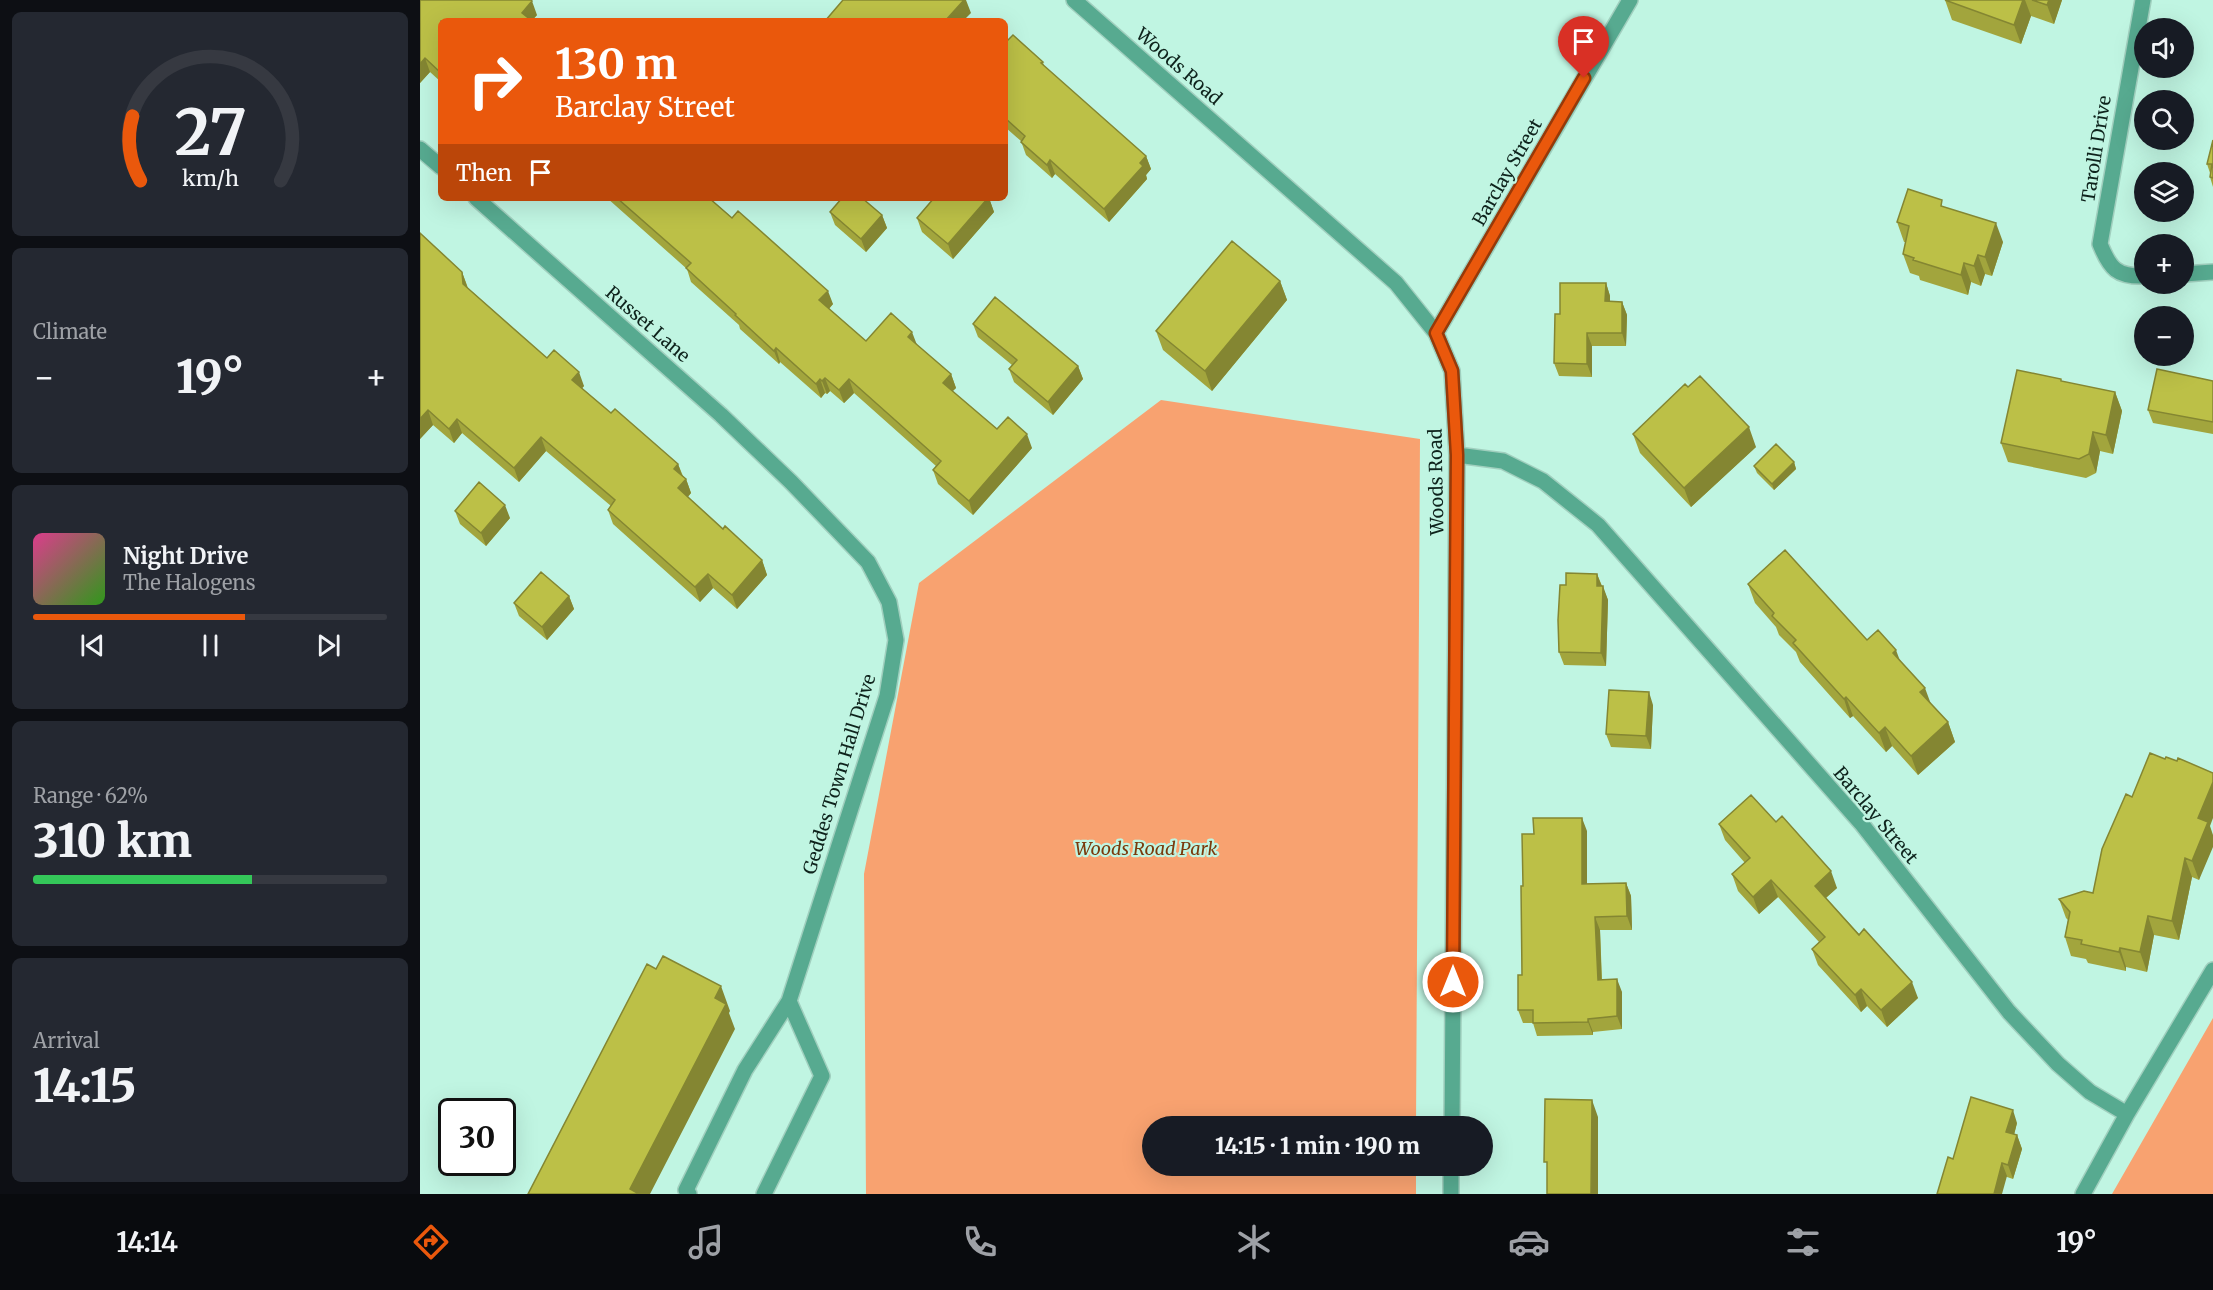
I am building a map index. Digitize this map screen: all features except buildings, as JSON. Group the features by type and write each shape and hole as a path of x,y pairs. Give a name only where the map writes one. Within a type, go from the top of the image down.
{"street":[{"name":"Woods Road","path":"1074,0 1396,283 1436,333 1452,371 1457,455 1452,1116"},
{"name":"Barclay Street","path":"1436,333 1629,0"},
{"name":"Tarolli Drive","path":"2134,276 2127,276 2109,265 2100,244 2143,0"},
{"path":"420,149 438,164"},
{"name":"Russet Lane","path":"479,201 721,415 791,482"},
{"path":"2194,273 2213,272"},
{"name":"Barclay Street","path":"1457,455 1503,461 1543,481 1598,525 1861,823 2009,1012 2058,1064 2090,1092 2127,1114"},
{"name":"Geddes Town Hall Drive","path":"687,1192 745,1070 789,1001 887,696 896,640 889,602 868,562 791,482"},
{"path":"2084,1194 2127,1114 2213,970"},
{"path":"764,1194 822,1076 789,1001"},
{"path":"1451,1176 1451,1194"}],"green space":[{"name":"Woods Road Park","path":"1161,400 1420,439 1416,1116 1142,1116 1142,1176 1416,1176 1416,1194 866,1194 864,874 919,583"},
{"path":"2213,1018 2213,1194 2112,1194"}],"route":[{"path":"1453,982 1457,455 1452,371 1436,333 1584,78"}]}
